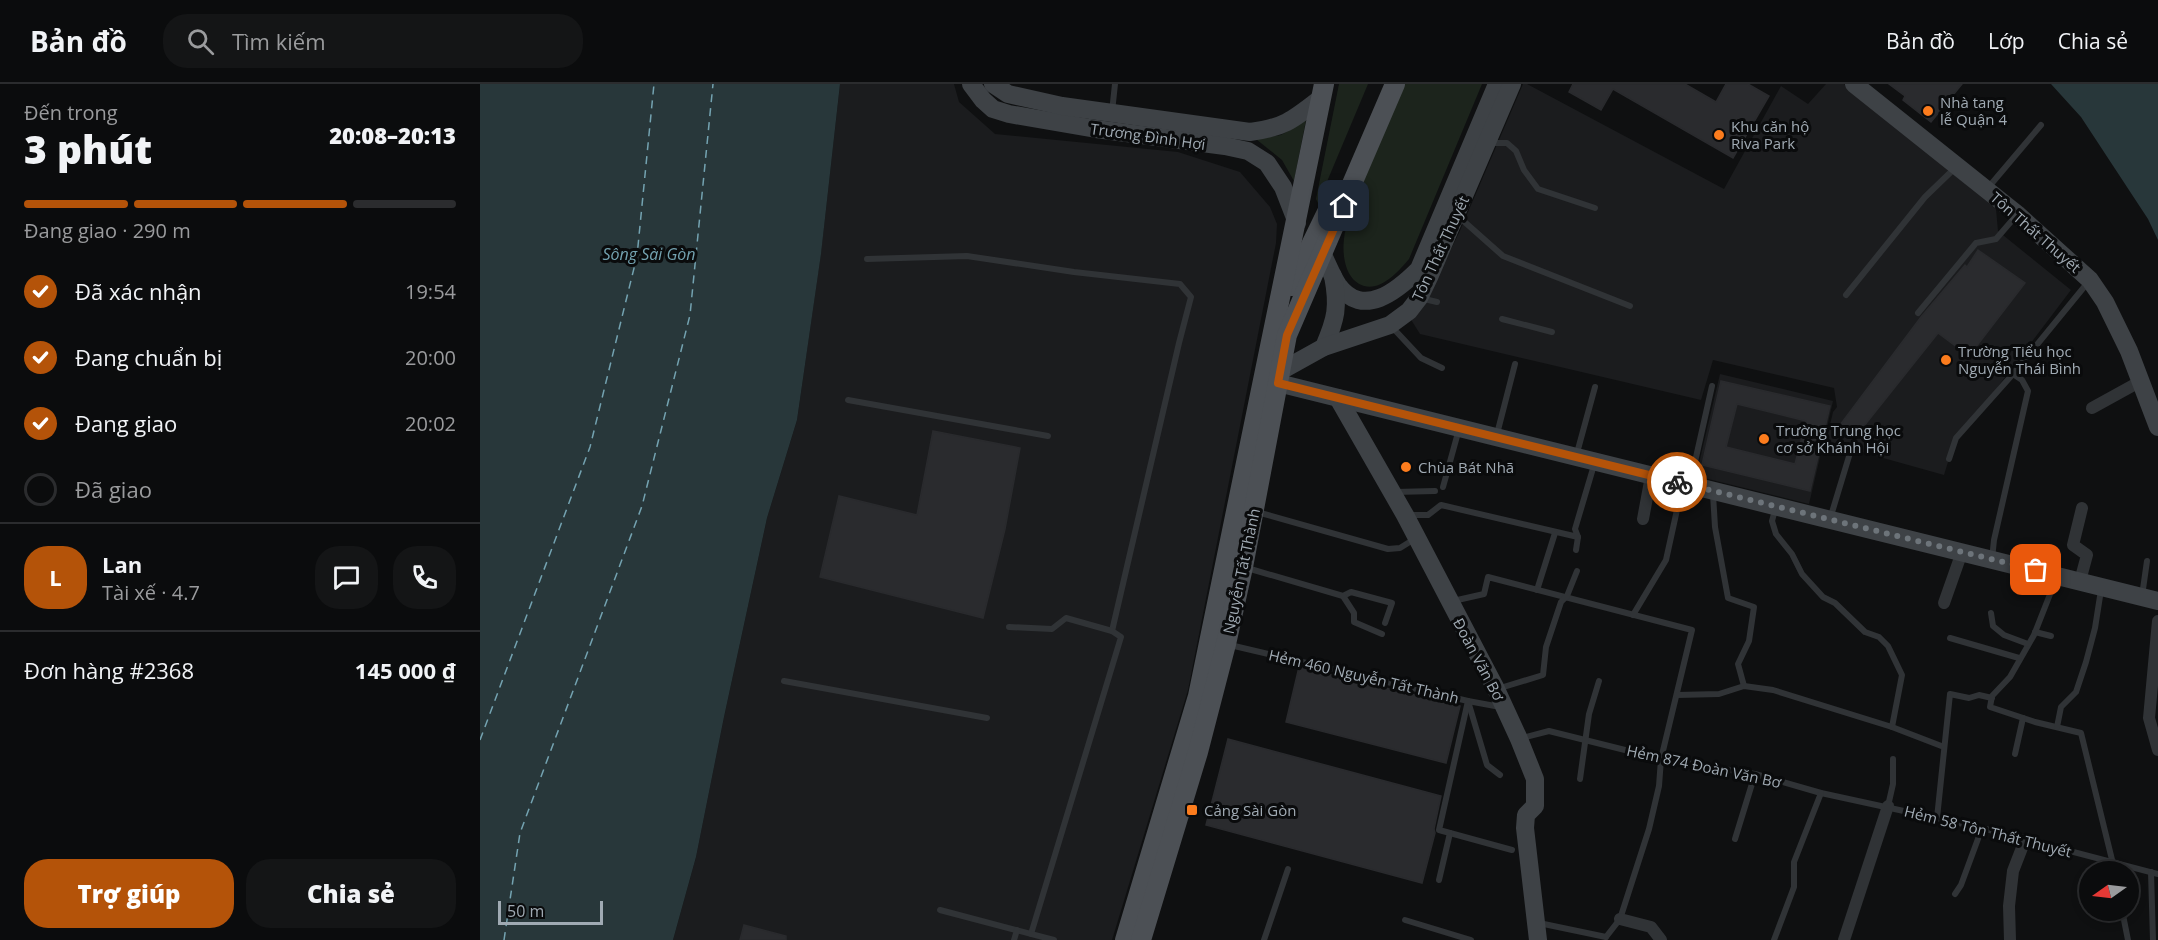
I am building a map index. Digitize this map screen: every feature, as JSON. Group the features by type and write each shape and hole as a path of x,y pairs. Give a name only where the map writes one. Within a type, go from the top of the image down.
{"main road":[{"name":"Trương Đình Hợi","path":"971,84 993,109 1009,114 1248,151 1267,163 1284,187 1297,223"},
{"name":"Trương Đình Hợi","path":"993,84 1008,94 1062,106 1250,132 1271,129 1291,121 1322,91"},
{"path":"1338,203 1382,84"},
{"path":"1338,203 1395,84"},
{"name":"Tôn Thất Thuyết","path":"1278,378 1324,347 1390,325 1409,311 1419,298 1456,214 1497,84"},
{"name":"Tôn Thất Thuyết","path":"1333,276 1347,294 1359,300 1369,301 1379,299 1391,292 1419,269 1481,140 1512,84"},
{"name":"Tôn Thất Thuyết","path":"1854,84 1987,189 2090,280 2104,302 2141,381 2158,427"},
{"name":"Nguyễn Tất Thành","path":"1125,940 1198,696 1297,223 1322,91"},
{"path":"1096,129 1112,113"},
{"name":"Nguyễn Tất Thành","path":"1141,940 1198,752 1226,644 1287,335 1323,255 1338,203"},
{"name":"Nguyễn Tất Thành","path":"1277,315 1338,203"},
{"path":"1323,255 1333,276 1336,293 1336,314 1324,347"},
{"path":"1278,378 1338,398 2150,598"},
{"name":"Đoàn Văn Bơ","path":"1338,398 1405,515 1500,696 1535,779 1535,806 1527,815 1525,828 1537,931"}],"street":[{"path":"2092,408 2141,381"},
{"path":"1643,519 1652,476"},
{"path":"2080,581 2087,555 2073,545 2082,508"},
{"path":"1944,603 1962,552"},
{"path":"2158,621 2149,718 2158,750"},
{"path":"1844,940 1888,806"},
{"path":"2010,940 2008,906 2013,872 2025,840"},
{"path":"1620,919 1651,927 1661,940"}],"lane":[{"path":"1112,113 1115,84"},
{"path":"1987,189 2042,125"},
{"path":"1481,140 1507,143 1516,151 1524,170 1538,189 1595,208"},
{"path":"1846,295 1925,197 1958,166"},
{"path":"1456,214 1503,256 1630,306"},
{"path":"1918,313 1976,243 1996,239 2017,214"},
{"path":"867,259 967,256 1074,272 1180,284 1191,297 1112,631"},
{"path":"1949,459 1956,438 2013,374 2090,280"},
{"path":"1419,298 1437,302"},
{"path":"1502,319 1552,332"},
{"path":"1390,325 1421,358 1442,368"},
{"path":"1496,437 1515,364"},
{"path":"1992,560 1994,540 2028,391 2022,380 2013,374"},
{"path":"1633,615 1666,560 1713,386"},
{"path":"1576,457 1595,387"},
{"path":"848,400 1048,436"},
{"path":"1443,487 1460,428"},
{"path":"1830,520 1850,453"},
{"path":"1576,550 1578,537 1575,529 1595,462"},
{"path":"1392,492 1435,491"},
{"path":"1713,491 1715,527 1728,598 1754,607 1749,641 1738,663 1744,686"},
{"path":"1405,515 1428,515 1442,505 1578,537"},
{"path":"1776,506 1772,521 1776,534 1792,554 1802,574 1823,597 1835,603 1865,632 1879,637 1888,646 1902,675 1892,727"},
{"path":"1254,511 1388,549 1400,548 1417,538"},
{"path":"1537,590 1556,533"},
{"path":"2147,561 2150,598"},
{"path":"1243,567 1343,596 1354,613 1353,622 1382,634"},
{"path":"1566,598 1577,571"},
{"path":"2057,576 2035,632 2010,677 1992,698 1990,707 2081,733 2113,861"},
{"path":"1449,602 1484,594 1488,577 1692,630 1662,759 1659,786 1649,829 1620,919 1606,938 1537,931"},
{"path":"2057,727 2061,707 2076,692 2086,662 2095,628 2101,586"},
{"path":"1343,596 1351,592 1392,603 1385,623"},
{"name":"Hẻm 460 Nguyễn Tất Thành","path":"1226,644 1494,706 1500,696 1543,675 1546,647 1562,602 1566,598"},
{"path":"1991,614 1993,626 2004,635 2028,644"},
{"path":"1009,627 1052,629 1066,618 1112,631 1121,637 1031,934"},
{"path":"2035,632 2051,636"},
{"path":"1950,638 2019,658"},
{"path":"784,681 987,718"},
{"path":"1580,779 1592,698 1599,681"},
{"path":"1677,695 1719,694 1744,686 1773,690 1892,727 1944,747"},
{"path":"1937,818 1950,694 1969,698 1979,695 1992,698"},
{"path":"1468,700 1487,765 1500,775"},
{"path":"1468,700 1439,830 1512,850"},
{"path":"2015,754 2024,718"},
{"name":"Hẻm 874 Đoàn Văn Bơ","path":"1519,739 1549,731 1662,759 1755,774 1821,793 1888,806"},
{"path":"1888,806 1893,784 1893,759"},
{"path":"1735,839 1755,774"},
{"path":"1774,940 1794,887 1794,862 1821,793"},
{"name":"Hẻm 58 Tôn Thất Thuyết","path":"1888,806 2113,861"},
{"path":"1955,894 1961,885 1982,828"},
{"path":"1439,880 1450,833"},
{"name":"Hẻm 58 Tôn Thất Thuyết","path":"2139,868 2155,873"},
{"path":"1264,940 1288,869"},
{"path":"2153,940 2155,873"},
{"path":"940,910 1054,940"},
{"path":"1405,920 1471,940"},
{"path":"2124,921 2128,940"},
{"path":"1014,940 1017,930"}],"shaded area":[{"path":"840,84 954,84 959,102 995,134 1178,152 1240,172 1270,207 1277,224 1276,243 1188,690 1112,940 673,940 696,857 767,518 797,420 821,253"},
{"path":"1339,84 1368,84 1318,203 1316,199"},
{"path":"1402,84 1482,84 1409,259 1383,283 1377,286 1364,286 1353,278 1346,266 1345,234 1378,142"},
{"path":"1523,84 1527,84 1724,189 1781,86 1808,104 1826,84 1844,84 1996,209 1998,231 2071,290 1953,446 1944,475 1826,442 1833,412 1837,407 1834,388 1713,360 1701,400 1420,334 1410,318 1435,281 1459,233"},
{"path":"1306,120 1294,181 1282,160 1256,139 1281,135"},
{"name":"Trường Trung học cơ sở Khánh Hội","path":"1720,374 1833,401 1809,504 1696,476"}],"water":[{"name":"Sông Sài Gòn","path":"480,84 840,84 821,254 797,420 767,518 696,857 673,940 480,940"},
{"path":"2051,84 2158,84 2158,240 2148,219 2081,117"}],"building":[{"name":"Khu căn hộ Riva Park","path":"1573,84 1685,84 1716,102 1726,84 1748,84 1769,96 1733,158 1613,89 1601,110 1569,92"},
{"name":"Nhà tang lễ Quận 4","path":"1889,84 1962,84 1931,122 1903,100 1905,96"},
{"path":"1978,250 2025,283 1969,356 1938,333 1856,436 1840,425 1921,317 1965,265 1967,267"},
{"path":"1721,381 1830,406 1810,491 1702,465","holes":["1737,404 1806,421 1795,464 1726,447"]},
{"path":"933,431 1020,448 1005,529 983,618 820,577 839,496 917,515"},
{"path":"1299,667 1460,706 1446,763 1286,722"},
{"path":"1228,739 1441,796 1435,833 1422,883 1206,825"},
{"path":"744,925 786,936 786,940 740,940"}],"ferry route":[{"path":"480,740 590,447 637,256 654,84"},
{"path":"504,940 520,833 642,506 690,315 713,84"}],"way so far":[{"path":"1677,482 2036,570"}],"place":[{"name":"Nhà tang lễ Quận 4","path":"1928,111"},
{"name":"Khu căn hộ Riva Park","path":"1719,135"},
{"name":"Trường Tiểu học Nguyễn Thái Bình","path":"1946,360"},
{"name":"Trường Trung học cơ sở Khánh Hội","path":"1764,439"},
{"name":"Chùa Bát Nhã","path":"1406,467"},
{"name":"Cảng Sài Gòn","path":"1192,810"}],"route":[{"path":"1344,206 1287,335 1278,383 1677,482"}]}
